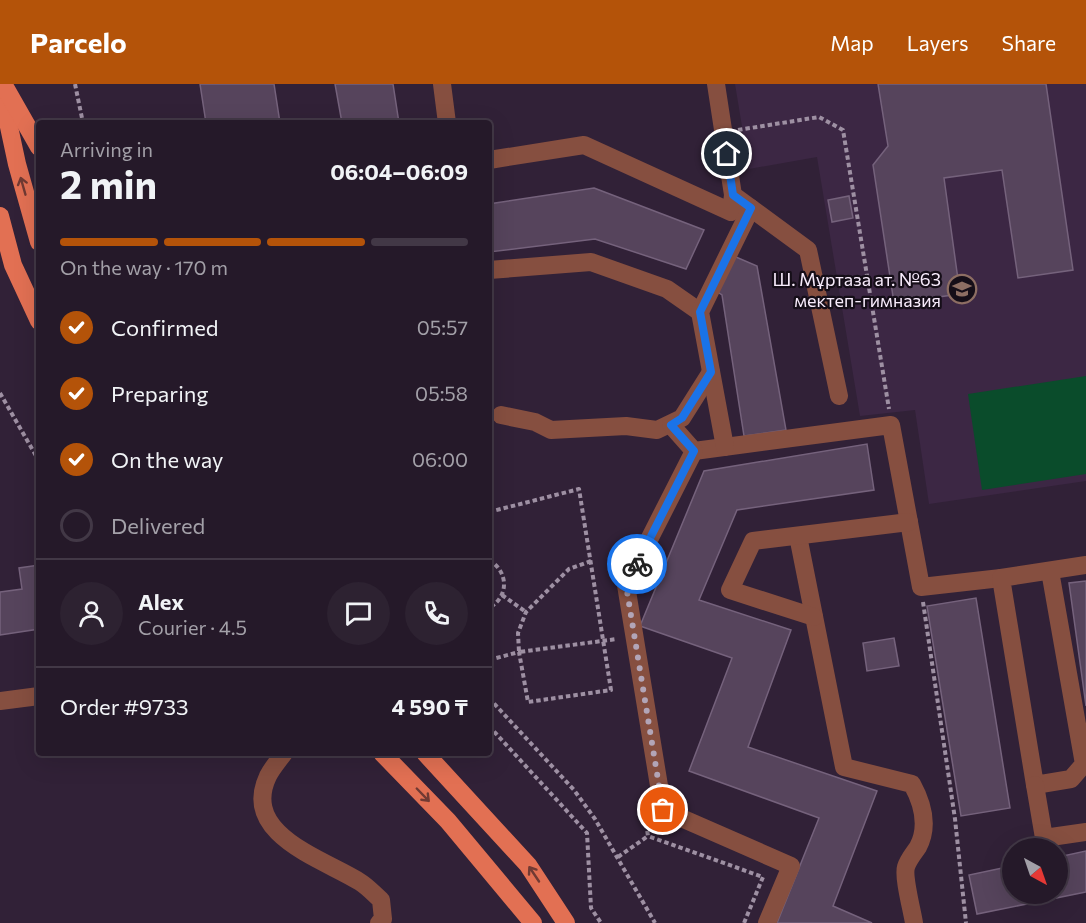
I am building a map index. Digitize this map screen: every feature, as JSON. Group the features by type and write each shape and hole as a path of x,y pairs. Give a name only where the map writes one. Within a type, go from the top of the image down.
{"main road":[{"path":"2,84 36,142"},
{"path":"2,84 17,164 36,231"},
{"path":"0,216 7,266 36,316"},
{"path":"385,756 448,821 532,923"},
{"path":"428,756 528,865 566,923"}],"lane":[{"path":"442,84 447,120"},
{"path":"492,160 584,146 732,212 733,195 716,84"},
{"path":"733,195 808,250 839,396"},
{"path":"725,447 700,312 751,208"},
{"path":"492,270 591,262 667,289 700,312"},
{"path":"501,415 535,422 552,430 626,426 657,430 682,418 711,372"},
{"path":"671,425 694,451"},
{"path":"694,451 891,425 921,587 1086,565"},
{"path":"694,451 626,585 663,810 790,866 767,923"},
{"path":"814,617 730,590 753,541 909,522"},
{"path":"798,536 844,767 912,784 920,800 925,832 906,868 905,881 910,895 914,923"},
{"path":"1035,785 1071,779 1084,764 1050,571"},
{"path":"1000,578 1044,838 1086,832"},
{"path":"0,701 36,696"},
{"path":"282,756 267,777 264,798 265,812 273,828 295,847 362,883 381,900 382,919 379,923"}],"path":[{"path":"75,84 82,120"},
{"path":"724,133 819,117 843,130 891,425"},
{"path":"0,393 36,456"},
{"path":"492,511 579,489 591,561 611,690 528,702 518,633 526,612 570,569 591,561"},
{"path":"492,563 501,571 504,580 502,595 492,605"},
{"path":"921,587 955,819 966,923"},
{"path":"502,595 526,612"},
{"path":"492,659 519,652"},
{"path":"492,701 574,790 618,857 655,923"},
{"path":"492,729 587,833 591,908 601,923"},
{"path":"618,857 648,836"}],"shaded area":[{"name":"Ш. Мұртаза ат. №63 мектеп-гимназия","path":"735,84 1086,84 1086,481 929,504 915,410 860,416 817,157 749,169"}],"green space":[{"path":"1086,376 1086,474 982,490 968,394"}],"building":[{"path":"200,84 274,84 280,120 206,120"},
{"path":"335,84 393,84 399,120 341,120"},
{"path":"878,84 1046,84 1073,270 1018,278 1002,170 944,178 960,294 894,303 873,165 888,146"},
{"path":"594,188 704,230 686,269 595,239 492,252 492,204"},
{"path":"849,196 853,218 832,222 828,200"},
{"path":"729,254 757,266 786,430 744,436 722,295 713,289"},
{"path":"867,444 874,490 737,510 699,600 791,630 748,747 877,791 833,906 872,923 777,923 819,818 689,771 732,658 640,626 704,471"},
{"path":"36,565 36,629 0,635 0,592 22,589 19,568"},
{"path":"1086,581 1086,706 1069,583"},
{"path":"976,598 1010,808 961,816 927,606"},
{"path":"894,638 899,666 867,671 863,643"},
{"path":"1086,851 1086,892 1068,896 1068,855"},
{"path":"1002,868 1002,904 1027,904 977,914 969,875"}],"way so far":[{"path":"637,564 626,585 663,810"}],"place":[{"name":"Ш. Мұртаза ат. №63 мектеп-гимназия","path":"962,289"}],"route":[{"path":"637,564 694,451 671,425 682,418 711,372 700,312 751,208 733,195 727,154"}]}
